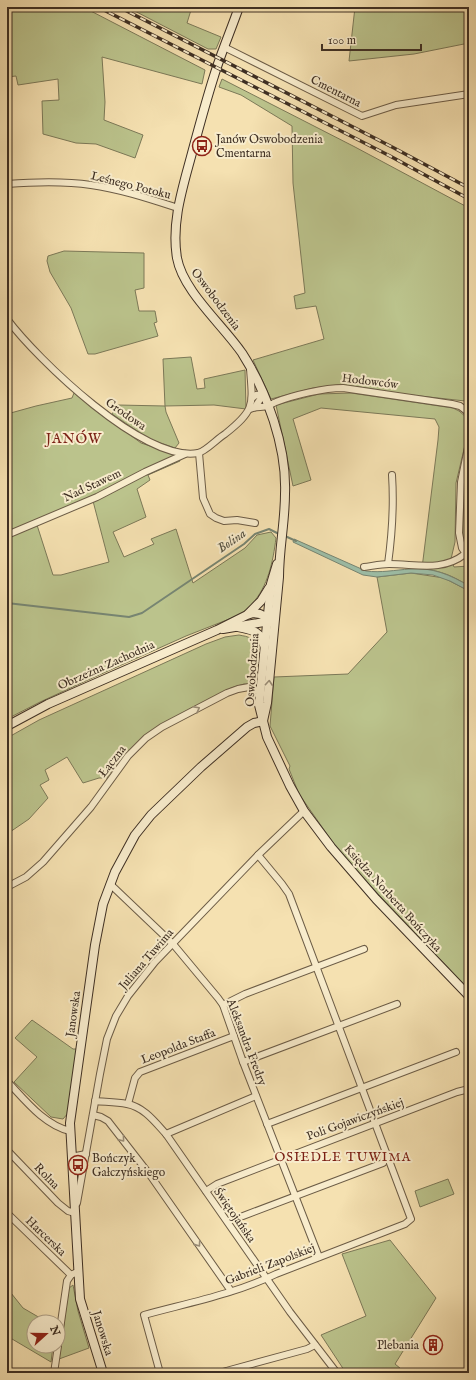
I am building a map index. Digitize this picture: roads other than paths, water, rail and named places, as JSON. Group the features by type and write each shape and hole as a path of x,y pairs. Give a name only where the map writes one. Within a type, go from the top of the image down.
{"street":[{"name":"Oswobodzenia","path":"239,7 214,76 178,208 175,227 176,249 177,259 183,276 192,290 229,336 250,367 268,406 280,443 285,473 283,524 281,546 271,584 259,705 267,737 304,811"},
{"name":"Cmentarna","path":"224,47 362,116 396,105 469,94"},
{"name":"Leśnego Potoku","path":"7,184 63,183 90,185 109,188 178,208"},
{"name":"Grodowa","path":"7,319 15,330 70,385 130,432 148,442 166,449 185,454 200,453"},
{"path":"250,367 253,408"},
{"name":"Hodowców","path":"268,406 276,402 315,391 331,388 343,388 452,404 460,406 469,413"},
{"path":"252,398 258,394 263,395"},
{"path":"254,523 237,520 224,520 216,518 210,514 201,484 200,453 243,418 263,395"},
{"path":"253,408 268,406"},
{"path":"364,567 388,564 444,565 467,556 460,541 459,522 461,482 469,443"},
{"name":"Nad Stawem","path":"7,535 96,497 185,454"},
{"path":"388,564 393,495 392,475"},
{"name":"Oswobodzenia","path":"263,722 267,703 276,610 279,556"},
{"name":"Oswobodzenia","path":"247,615 261,601 271,584"},
{"name":"Obrzeżna Zachodnia","path":"217,630 264,622 271,617 276,610"},
{"name":"Oswobodzenia","path":"247,615 258,613 264,616 271,624 273,635"},
{"name":"Obrzeżna Zachodnia","path":"7,726 55,701 217,630 247,615"},
{"name":"Obrzeżna Zachodnia","path":"237,627 252,630 257,633 262,639 264,648"},
{"name":"Łączna","path":"7,887 26,876 43,862 91,807 128,756 146,738 162,727 227,693 249,687 260,692"},
{"name":"Janowska","path":"103,1373 82,1305 75,1274 75,1212 70,1131 95,945 103,904 115,872 135,835 151,815 201,767 247,727 254,723 263,722"},
{"name":"Juliana Tuwima","path":"75,1212 107,1039 116,1016 140,979 155,962 258,855 304,811"},
{"name":"Księdza Norberta Bończyka","path":"304,811 327,842 376,899 469,996"},
{"path":"258,855 282,884 288,894 375,1124"},
{"name":"Aleksandra Fredry","path":"110,884 173,944 223,1005 243,1062 319,1257"},
{"path":"223,1005 245,994 364,948"},
{"path":"243,1062 397,1004"},
{"name":"Leopolda Staffa","path":"128,1104 135,1078 140,1072 234,1036"},
{"path":"267,1124 456,1052"},
{"path":"7,1081 47,1121 60,1129 70,1131"},
{"name":"Poli Gojawiczyńskiej","path":"206,1191 217,1184 281,1159 457,1092 469,1089"},
{"path":"166,1134 256,1096"},
{"name":"Świętojańska","path":"95,1101 128,1104 147,1114 166,1134 266,1279 337,1373"},
{"path":"93,1115 108,1121 150,1175 232,1291"},
{"name":"Gabrieli Zapolskiej","path":"160,1373 144,1315 232,1291 266,1279 404,1224 411,1219 375,1124"},
{"name":"Rolna","path":"7,1150 58,1203 68,1210 75,1212"},
{"path":"71,1155 76,1156 86,1154"},
{"path":"243,1216 383,1163"},
{"name":"Harcerska","path":"7,1213 75,1274"},
{"path":"62,1314 67,1281 75,1274"},
{"path":"219,1373 308,1349 315,1345"},
{"path":"54,1373 57,1354"}],"waterway":[{"name":"Bolina","path":"7,603 129,617 142,613 244,544 255,534 269,529 279,534"},
{"name":"Bolina","path":"285,536 296,541"}],"railway":[{"path":"98,7 390,156 469,199"},
{"path":"119,7 469,188"}],"place":[{"name":"Janów Oswobodzenia Cmentarna","path":"202,146"},
{"name":"Bończyk Gałczyńskiego","path":"78,1165"},
{"name":"Plebania","path":"433,1345"}],"district":[{"name":"JANÓW","path":"74,438"},
{"name":"OSIEDLE TUWIMA","path":"343,1156"}]}
